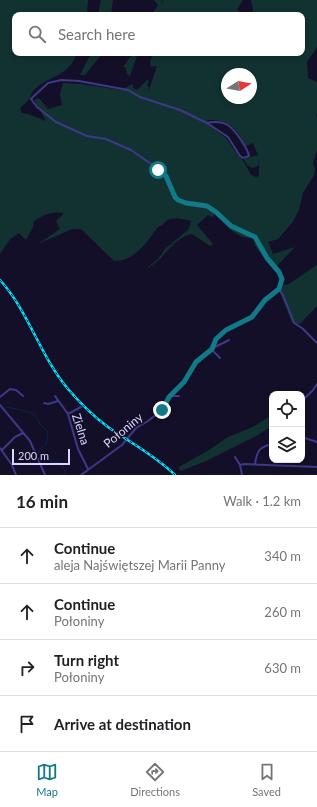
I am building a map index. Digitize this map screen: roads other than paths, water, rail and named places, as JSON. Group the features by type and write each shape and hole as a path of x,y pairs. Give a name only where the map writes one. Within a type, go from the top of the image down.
{"street":[{"path":"207,122 226,124 231,127 249,154 248,157 242,158 228,137 207,122 180,110 140,97 128,90 75,80 61,80 48,83 31,99 37,107 56,122 87,136 106,139 131,150 166,176 175,197 178,200 186,203 207,206 233,227 255,237 267,258 282,276 282,283 279,289 283,295 294,323 317,343"},
{"name":"Połoniny","path":"81,475 122,445 136,428 162,410 170,396 184,382 196,362 212,349 216,339 226,330 252,317 265,300 279,289"},
{"path":"220,358 212,349 229,340"},
{"path":"305,398 317,384"},
{"path":"0,397 10,389 16,390 22,396"},
{"name":"Zielna","path":"55,396 68,414 78,449 88,469"},
{"path":"170,396 179,396"},
{"path":"44,403 48,404 58,401"},
{"path":"0,405 30,441 45,475"},
{"path":"68,414 81,407"},
{"path":"12,475 15,474 12,465 1,449 15,437 23,433"},
{"path":"305,439 317,442"},
{"path":"255,464 257,453 260,449 269,445"},
{"path":"235,457 240,465 242,475"},
{"path":"240,465 255,464 317,467"}],"waterway":[{"path":"7,407 29,412 35,415 40,424 48,432 46,445 38,452 44,462 49,459 52,462 61,463 65,471 65,475"}],"railway":[{"path":"0,280 19,306 50,363 68,389 102,423 152,456 175,475"}]}
